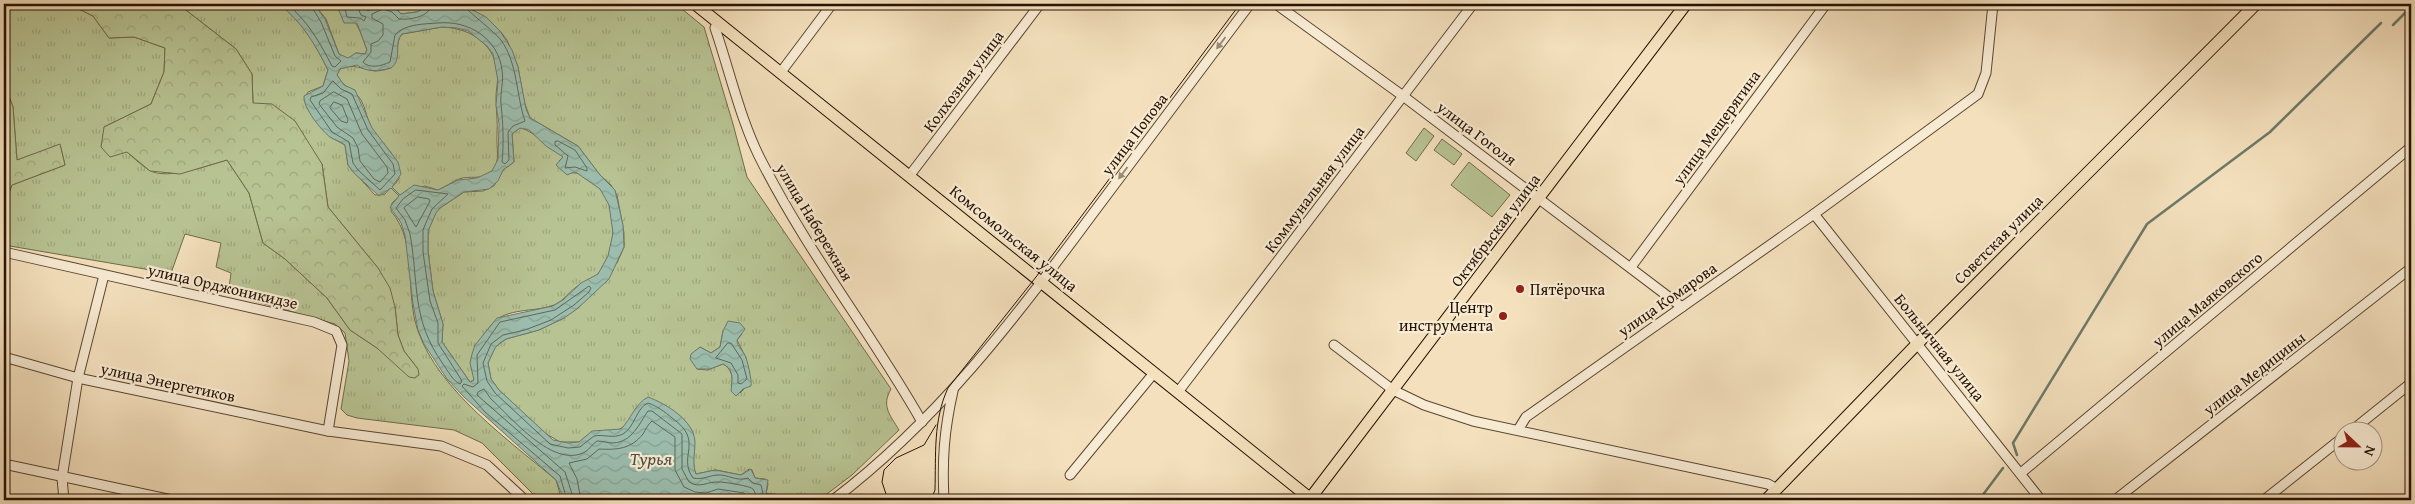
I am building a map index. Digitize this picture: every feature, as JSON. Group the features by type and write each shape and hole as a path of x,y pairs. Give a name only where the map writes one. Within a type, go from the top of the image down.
{"main road":[{"name":"Комсомольская улица","path":"694,4 910,175 1310,500"},
{"name":"Октябрьская улица","path":"1310,500 1686,4"},
{"name":"Советская улица","path":"1766,500 1918,343 2256,4"}],"street":[{"path":"781,72 832,4"},
{"name":"Колхозная улица","path":"910,175 1040,4"},
{"name":"улица Попова","path":"833,500 858,481 954,391 1042,282 1250,4"},
{"name":"улица Гоголя","path":"1276,4 1403,96 1682,307"},
{"name":"Коммунальная улица","path":"1178,392 1473,4"},
{"name":"улица Мещерягина","path":"1631,268 1826,4"},
{"name":"улица Комарова","path":"1518,430 1526,417 1814,214 1978,94 1986,73 1993,4"},
{"name":"улица Набережная","path":"717,23 715,28 752,140 763,164 820,262 922,422"},
{"name":"улица Маяковского","path":"2021,473 2411,147"},
{"name":"Больничная улица","path":"1814,214 2041,500"},
{"name":"улица Орджоникидзе","path":"4,252 314,322 336,332 342,344 328,430"},
{"name":"улица Медицины","path":"2115,500 2411,268"},
{"path":"64,500 62,478 78,378 104,275"},
{"path":"1334,345 1393,390 1424,404 1473,421 1768,484 1777,489"},
{"name":"улица Энергетиков","path":"4,357 78,378 328,430 441,446 487,465 525,500"},
{"path":"1070,475 1154,372"},
{"path":"2362,422 2411,383"},
{"path":"944,500 942,464 945,426 954,391"},
{"path":"2264,500 2332,446"},
{"path":"4,464 62,478 172,500"}],"green space":[{"path":"264,3 281,5 289,11 309,34 328,70 323,86 308,92 304,100 318,123 332,138 345,145 348,165 375,195 385,194 391,187 400,196 392,203 391,211 400,224 405,238 414,316 418,331 428,353 442,374 478,413 556,480 561,497 564,500 539,500 482,443 454,430 357,418 347,415 341,409 349,361 345,333 335,324 240,297 229,288 231,273 216,267 221,243 185,234 170,276 145,269 4,245 4,205 12,185 65,165 60,145 17,160 13,107 4,83 4,4 69,4 93,16 109,38 134,37 165,48 164,72 151,104 104,127 137,161 149,170 157,173 166,174 188,171 227,160 249,193 263,243 285,259 327,298 350,330 377,348 418,369 404,351 398,335 395,307 378,268 328,207 322,164 253,103 252,74 236,49 178,4"},
{"path":"69,4 178,4 236,49 252,74 253,103 272,104 295,121 322,164 328,207 378,268 390,288 395,307 398,335 404,351 418,369 419,375 415,378 409,377 377,348 350,330 327,298 285,259 263,243 249,193 227,160 180,174 150,171 127,152 110,157 101,147 104,127 151,104 164,72 165,48 134,37 109,38 93,16"},
{"path":"314,4 339,4 338,8 354,22 359,30 367,50 365,54 356,53 348,59 339,54 326,19"},
{"path":"385,4 433,4 417,12 401,14 395,7"},
{"path":"461,4 676,4 704,27 747,177 891,389 887,405 890,415 899,430 852,475 819,500 788,500 787,495 766,494 768,484 765,479 755,478 752,470 749,469 741,475 716,470 696,474 691,431 683,419 657,401 637,407 628,422 620,429 610,432 591,433 580,442 560,442 543,432 499,390 491,379 488,363 495,347 506,339 539,330 564,318 617,263 624,247 624,233 617,195 611,185 600,175 578,146 530,118 524,101 518,67 507,40 500,31 468,6","holes":["723,331 742,334 737,340 746,358 749,373 747,386 740,393 731,386 731,373 723,364 707,370 697,369 700,347 711,353 720,347"]},
{"path":"442,27 461,30 478,38 485,44 495,60 498,77 496,97 498,154 495,167 484,176 459,179 438,190 425,186 400,195 392,187 399,179 398,169 393,156 372,129 361,100 337,75 340,69 349,66 375,71 391,68 396,58 398,41 402,34"},
{"path":"4,83 13,107 17,160 60,144 65,165 12,185 4,205"},
{"path":"520,128 536,136 560,154 563,157 559,161 570,173 579,174 592,181 602,191 611,210 613,222 611,245 604,266 598,274 578,286 558,303 544,308 505,315 493,323 483,336 472,357 471,364 474,380 470,382 442,342 443,324 433,291 428,251 428,231 436,212 440,208 464,192 483,191 494,186 503,170 514,162 512,134"},
{"path":"1424,128 1434,136 1416,161 1406,153"},
{"path":"1442,139 1462,154 1454,165 1434,150"},
{"path":"1469,162 1510,195 1492,217 1451,185"}],"water":[{"name":"Турья","path":"279,4 314,4 325,19 339,54 348,58 356,53 365,54 367,50 357,23 344,23 338,8 339,4 358,4 368,11 381,5 389,5 401,14 417,12 433,4 461,4 486,17 500,31 512,50 518,67 526,109 530,118 578,146 600,175 615,190 623,225 624,247 609,279 577,309 564,318 539,330 506,339 500,343 495,348 488,363 491,379 499,390 553,440 568,443 579,442 592,431 621,429 636,408 648,397 678,414 690,427 695,442 694,462 696,474 715,470 741,475 751,469 755,478 768,480 766,494 787,495 788,500 564,500 556,480 464,397 447,379 424,344 418,330 413,304 405,235 401,223 390,207 399,196 391,188 379,196 354,173 348,165 345,145 326,134 309,112 304,96 323,86 328,70 307,34","holes":["442,27 468,31 487,46 493,54 498,81 496,105 499,124 498,159 492,171 477,178 458,180 438,190 414,185 400,195 392,187 401,174 398,162 372,128 355,90 344,85 337,75 340,69 357,65 373,71 391,68 397,60 398,42 402,34","520,128 529,130 546,146 563,157 556,165 567,175 574,172 577,173 600,189 609,205 613,233 608,256 598,274 581,283 563,300 553,306 497,318 475,345 470,363 474,380 470,382 442,342 443,324 433,291 428,251 428,231 440,208 464,192 489,189 498,181 503,170 514,162 512,134"]},
{"path":"728,321 740,323 745,329 737,340 746,358 751,380 751,386 743,389 736,396 731,391 732,376 727,366 723,364 710,369 697,369 690,359 691,354 700,347 711,353 720,347 723,331"}],"waterway":[{"path":"2393,25 2411,7"},
{"path":"2017,455 2013,443 2147,224 2270,132 2381,23"},
{"path":"1979,500 2003,468"}],"tram line":[{"path":"931,500 935,490 938,425 943,400 948,388 1036,277 1240,4"},
{"path":"888,500 882,482 884,470 896,458 924,445 936,425"}],"place":[{"name":"Пятёрочка","path":"1520,289"},
{"name":"Центр инструмента","path":"1503,316"}]}
